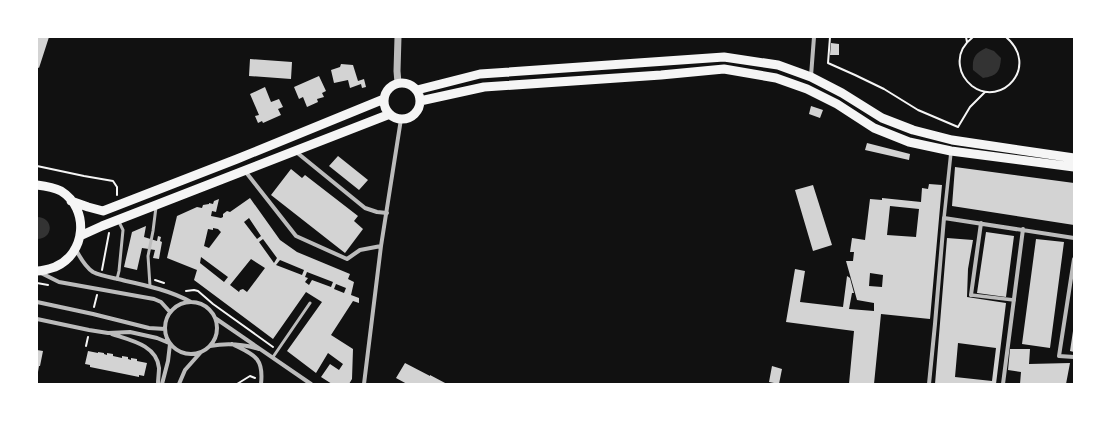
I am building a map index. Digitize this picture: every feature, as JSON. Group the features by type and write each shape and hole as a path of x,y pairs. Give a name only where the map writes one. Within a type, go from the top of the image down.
{"main road":[{"path":"417,90 480,74 724,58 778,65 811,77 842,93 882,118 913,130 952,140 1074,158"},
{"path":"420,101 484,87 661,75 724,69 776,78 807,89 837,104 874,128 909,142 951,151 1074,167"},
{"path":"398,83 408,84 417,90 420,95 420,101 416,113 408,118 401,119 390,114 385,105 384,99 389,88 398,83"},
{"path":"71,200 103,211 237,159 384,99"},
{"path":"80,236 390,114"},
{"path":"37,185 47,186 61,191 71,200 79,213 81,225 80,236 76,249 66,260 49,269 38,271"}],"street":[{"path":"398,37 398,83"},
{"path":"811,77 814,37"},
{"path":"364,384 381,246 401,119"},
{"path":"295,151 365,208 387,213"},
{"path":"929,384 951,151"},
{"path":"1063,156 1074,152"},
{"path":"244,171 296,236 347,259 360,250 381,246"},
{"path":"944,218 1074,238"},
{"path":"980,223 971,295 1014,300"},
{"path":"1003,384 1023,229"},
{"path":"76,249 92,271 101,275 150,286 178,295 192,302"},
{"path":"1074,259 1059,356 1074,357"},
{"path":"38,271 59,282 154,299 161,302 170,312"},
{"path":"37,302 149,328 165,329"},
{"path":"179,384 185,370 201,352 210,346 214,339 217,325 211,311 199,303 184,303 176,307 167,317 165,329 167,338 176,350 193,354 201,352"},
{"path":"214,318 311,384"},
{"path":"37,320 108,333 142,344 154,353 159,367 158,384"},
{"path":"108,333 130,332 157,338 170,343"},
{"path":"162,384 168,361 170,343"},
{"path":"210,346 232,344 248,346 264,351"},
{"path":"232,344 251,354 259,361 262,372 261,384"}],"lane":[{"path":"150,286 148,256 157,205"},
{"path":"117,279 123,230 118,220"},
{"path":"273,357 310,303"}],"path":[{"path":"830,37 828,63 884,89 918,110 958,127 970,107 985,92"},
{"path":"966,37 967,42"},
{"path":"973,37 962,49 960,67 963,76 969,83 976,89 985,92 995,92 1005,88 1013,81 1018,72 1020,62 1018,52 1008,38"},
{"path":"101,275 103,265"},
{"path":"93,314 98,288"},
{"path":"86,346 89,330"},
{"path":"237,384 250,376 257,378"}],"shaded area":[{"path":"986,48 994,51 1001,58 999,70 992,76 983,78 973,70 973,62 975,56"},
{"path":"37,217 47,220 50,228 47,236 37,239"}],"building":[{"path":"37,37 49,37 39,68 37,67"},
{"path":"831,43 839,44 839,55 830,55"},
{"path":"250,59 292,62 291,79 249,76"},
{"path":"341,64 353,65 358,81 364,79 366,87 362,88 361,84 350,88 348,80 334,83 331,70 340,67"},
{"path":"319,76 326,91 322,93 324,97 317,99 318,102 307,107 303,97 299,99 294,87"},
{"path":"265,87 271,102 279,99 283,107 278,109 281,115 263,123 262,121 258,123 255,116 259,115 250,94"},
{"path":"811,106 823,110 820,118 809,114"},
{"path":"867,143 910,154 909,160 865,150"},
{"path":"338,156 368,180 359,190 329,166"},
{"path":"955,167 1074,183 1074,225 952,206"},
{"path":"291,169 302,178 305,175 358,216 354,221 363,229 345,253 271,195"},
{"path":"929,184 942,185 930,319 881,314 874,384 849,384 854,331 786,322 795,269 805,271 800,302 843,307 847,276 850,278 854,293 852,293 849,309 874,311 874,303 857,300 846,261 853,261 854,252 850,252 852,238 865,240 870,199 882,200 882,198 921,202 922,188 928,189","holes":["890,206 919,209 916,237 887,235","870,273 883,275 882,287 869,286"]},
{"path":"813,185 832,245 813,251 795,190"},
{"path":"250,198 280,240 297,252 350,274 348,279 354,282 351,295 359,298 359,303 353,301 331,335 353,349 352,379 349,384 332,384 321,377 330,364 339,370 343,364 328,353 316,373 287,351 322,302 306,292 273,339 194,280 197,270 167,258 177,216 197,207 202,208 203,205 209,203 213,204 214,201 219,199 216,212 212,211 211,216 221,218 227,211 230,212","holes":["249,218 261,236 257,239 244,222","208,229 218,229 221,232 209,248 204,246","263,239 277,258 274,263 259,242","201,257 228,277 224,282 200,263","251,259 265,268 247,292 243,289 239,292 230,285","280,260 304,270 302,275 276,265","307,272 333,282 331,287 312,280 309,285 305,282 308,278 305,277","336,284 346,288 344,293 334,289"]},
{"path":"146,226 144,237 157,241 158,236 161,237 160,241 162,242 159,259 153,258 155,250 142,248 137,270 124,267 132,232"},
{"path":"986,232 1014,236 1006,297 977,293"},
{"path":"947,238 973,240 968,269 967,297 1006,303 996,384 935,384","holes":["958,343 996,348 992,381 955,377"]},
{"path":"1036,239 1064,242 1050,348 1022,344"},
{"path":"1074,331 1074,352 1070,351"},
{"path":"1010,349 1030,349 1029,364 1070,363 1066,384 1020,384 1021,372 1008,370"},
{"path":"37,350 43,351 38,372"},
{"path":"88,351 104,353 107,355 107,353 113,354 113,356 122,358 122,356 128,357 128,359 131,360 131,358 137,359 137,361 147,363 144,376 139,375 139,377 90,367 90,365 85,364"},
{"path":"405,363 447,384 407,384 396,378"},
{"path":"772,366 782,369 779,384 769,382"}]}
